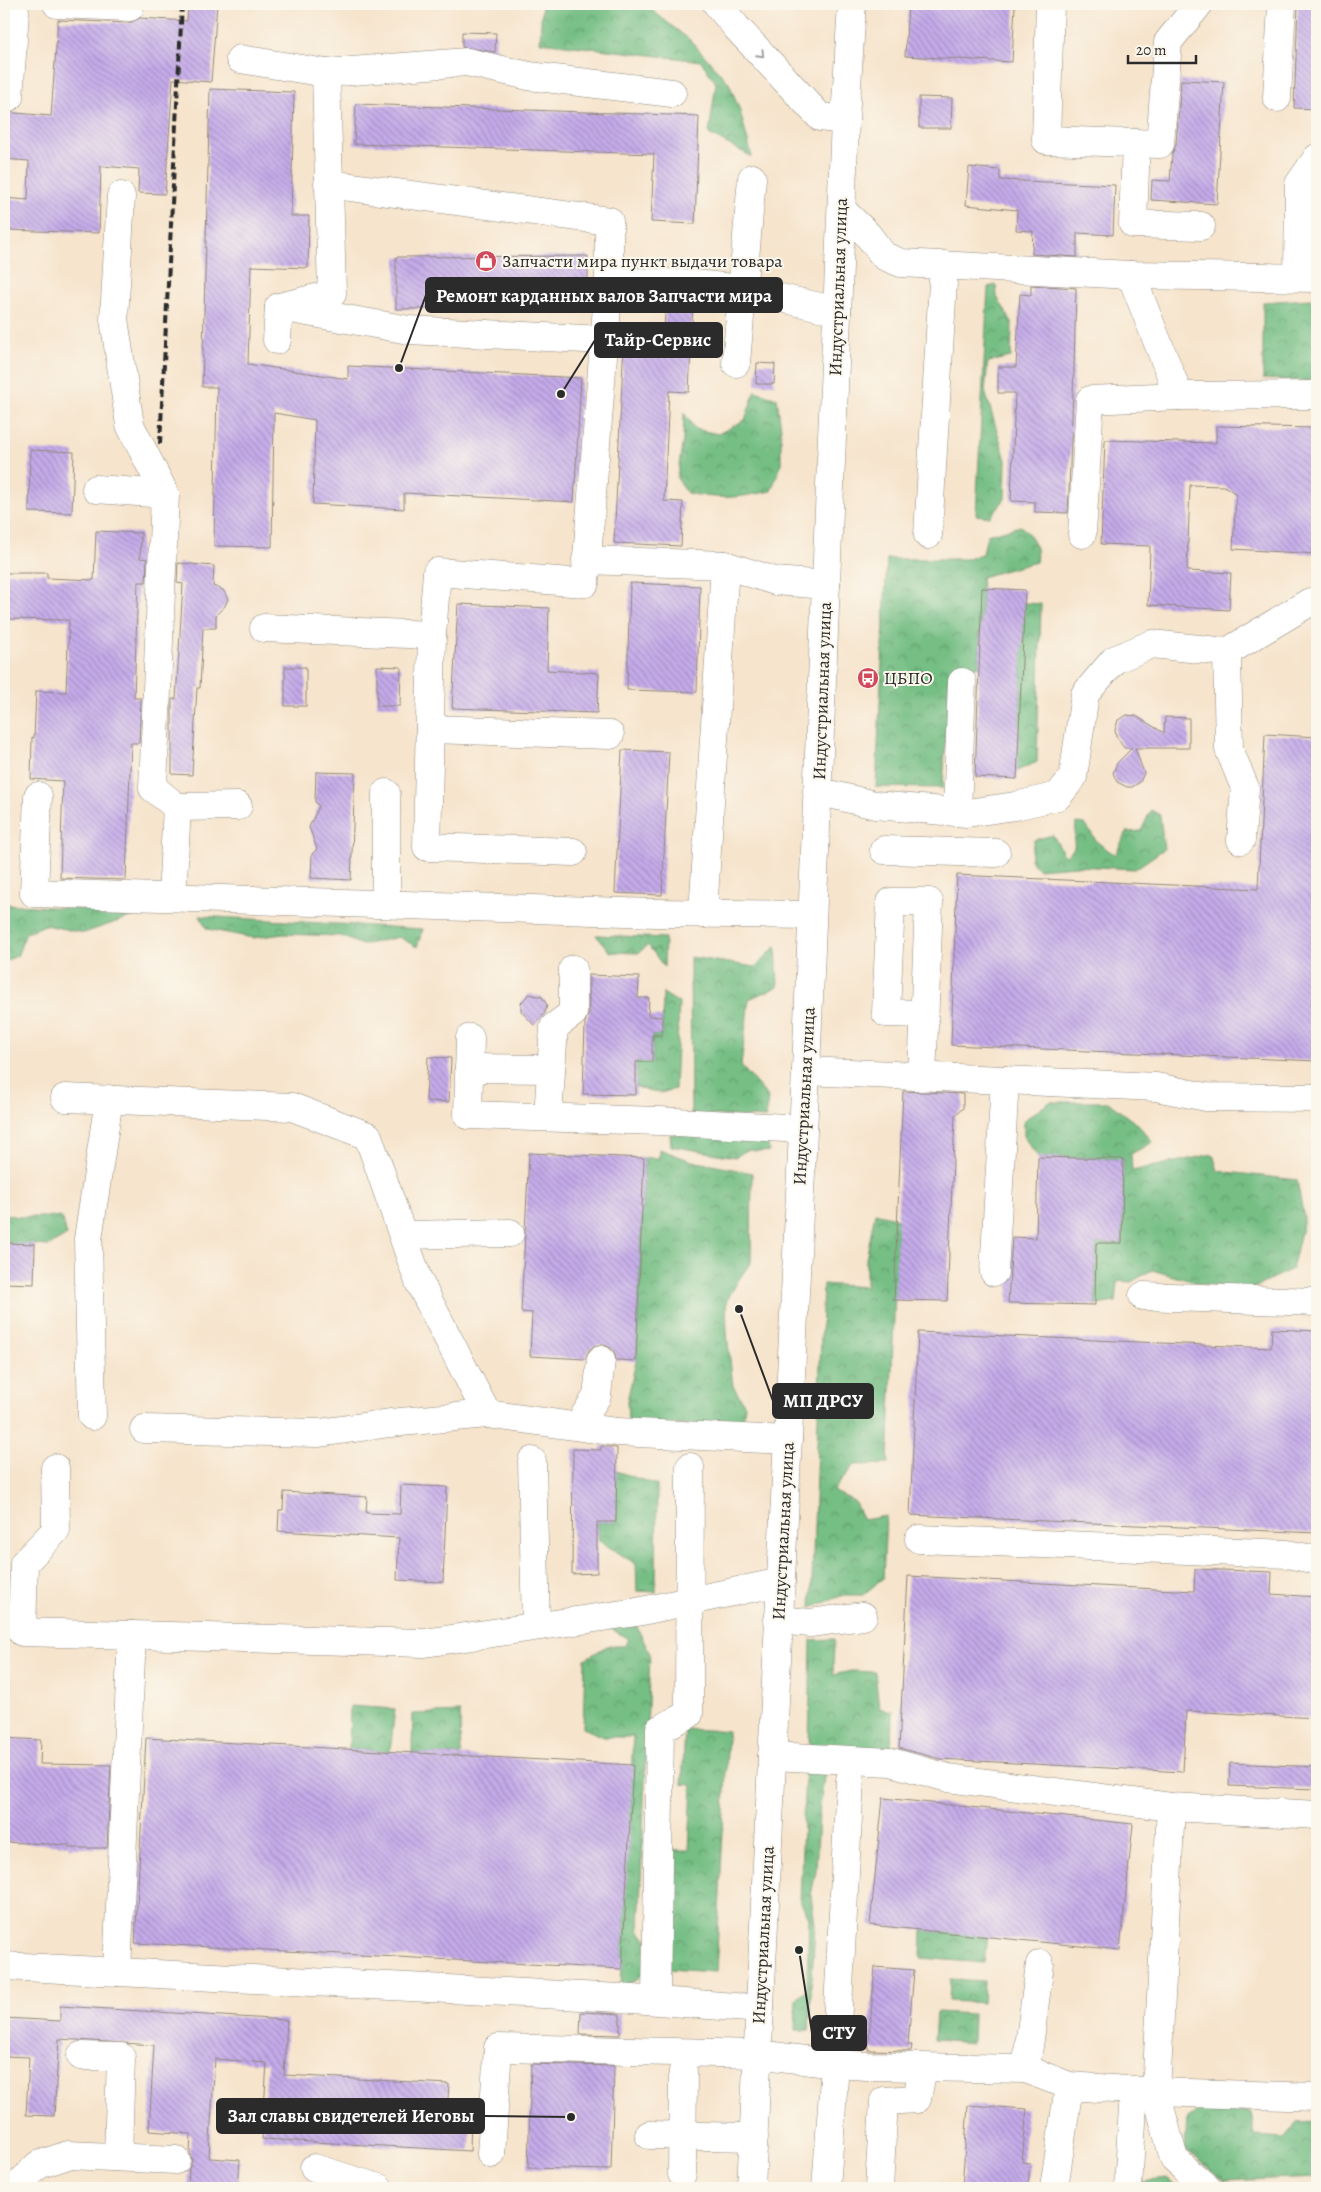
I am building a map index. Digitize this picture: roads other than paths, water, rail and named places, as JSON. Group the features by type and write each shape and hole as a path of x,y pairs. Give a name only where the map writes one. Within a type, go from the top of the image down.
{"main road":[{"path":"57,4 130,7 130,4"},
{"path":"718,4 737,16 820,117 845,120"},
{"name":"Индустриальная улица","path":"751,2188 806,1071 845,120 852,4"},
{"path":"1050,4 1046,140 1160,144 1168,42 1199,4"},
{"path":"1277,98 1282,4"},
{"path":"9,97 16,7"},
{"path":"240,59 326,73 467,62 529,76 672,93"},
{"path":"279,307 332,294 326,73"},
{"path":"1136,143 1133,224 1201,226"},
{"path":"842,210 867,234 884,256 901,263 1131,276 1307,278 1299,184 1317,158"},
{"path":"736,363 752,178"},
{"path":"328,184 609,221 609,281 585,583 437,572 432,635 426,847 573,852"},
{"path":"121,196 114,318 130,426 165,494 153,788 177,807 238,806"},
{"path":"928,535 944,265"},
{"path":"1131,276 1179,396"},
{"path":"609,281 743,288 838,311"},
{"path":"277,340 279,307"},
{"path":"279,307 409,330 604,340"},
{"path":"1082,534 1090,400 1179,396 1317,395"},
{"path":"96,489 165,494"},
{"path":"586,560 725,565 775,581 826,584"},
{"path":"703,914 725,565"},
{"path":"818,791 875,805 962,812 1015,806 1058,796 1073,777 1084,694 1114,660 1152,644 1227,652 1310,602 1317,602"},
{"path":"264,628 432,635"},
{"path":"1227,652 1229,749 1245,788 1241,840"},
{"path":"962,682 962,812 965,852"},
{"path":"430,729 610,735"},
{"path":"386,793 386,904"},
{"path":"38,796 34,893 703,914 812,915"},
{"path":"172,897 177,807"},
{"path":"884,850 996,853"},
{"path":"548,1117 554,1027 573,1013 573,969"},
{"path":"922,1077 924,1014"},
{"path":"470,1038 468,1115 803,1129"},
{"path":"469,1068 551,1069"},
{"path":"806,1071 1156,1087 1206,1097 1317,1098"},
{"path":"994,1272 1005,1080"},
{"path":"65,1098 292,1107 368,1136 419,1282 487,1414"},
{"path":"92,1416 88,1239 109,1099"},
{"path":"403,1235 510,1233"},
{"path":"1143,1296 1317,1302"},
{"path":"578,1426 597,1396 602,1360"},
{"path":"144,1429 319,1433 390,1423 487,1414 617,1432 788,1440"},
{"path":"532,1461 536,1626"},
{"path":"656,2000 660,1728 689,1714 690,1467"},
{"path":"55,1468 56,1530 24,1563 22,1632 424,1643 637,1612 781,1582"},
{"path":"919,1539 1287,1554 1317,1560"},
{"path":"778,1620 810,1623 862,1616"},
{"path":"117,1972 132,1635"},
{"path":"772,1756 891,1762 948,1778 1172,1807 1317,1815"},
{"path":"826,2188 835,2064 850,1780"},
{"path":"1128,2188 1145,2091 1172,1807"},
{"path":"1026,2069 1040,1964"},
{"path":"4,1966 656,2000 760,2009"},
{"path":"492,2154 498,2048 758,2054 835,2064 923,2068 1026,2069 1069,2086 1145,2091 1317,2097"},
{"path":"81,2056 121,2057 118,2157"},
{"path":"879,2188 884,2101 917,2099 923,2068"},
{"path":"682,2174 683,2071"},
{"path":"1054,2188 1069,2086"},
{"path":"1145,2091 1174,2159 1207,2188"},
{"path":"649,2135 754,2137"},
{"path":"16,2188 38,2165 68,2155 176,2160"},
{"path":"314,2168 379,2188"}],"railway":[{"path":"160,444 182,4"}],"place":[{"name":"Запчасти мира пункт выдачи товара","path":"486,261"},
{"name":"Ремонт карданных валов Запчасти мира","path":"399,368"},
{"name":"Тайр-Сервис","path":"561,394"},
{"name":"ЦБПО","path":"868,678"},
{"name":"МП ДРСУ","path":"739,1309"},
{"name":"СТУ","path":"799,1950"},
{"name":"Зал славы свидетелей Иеговы","path":"571,2117"}]}
